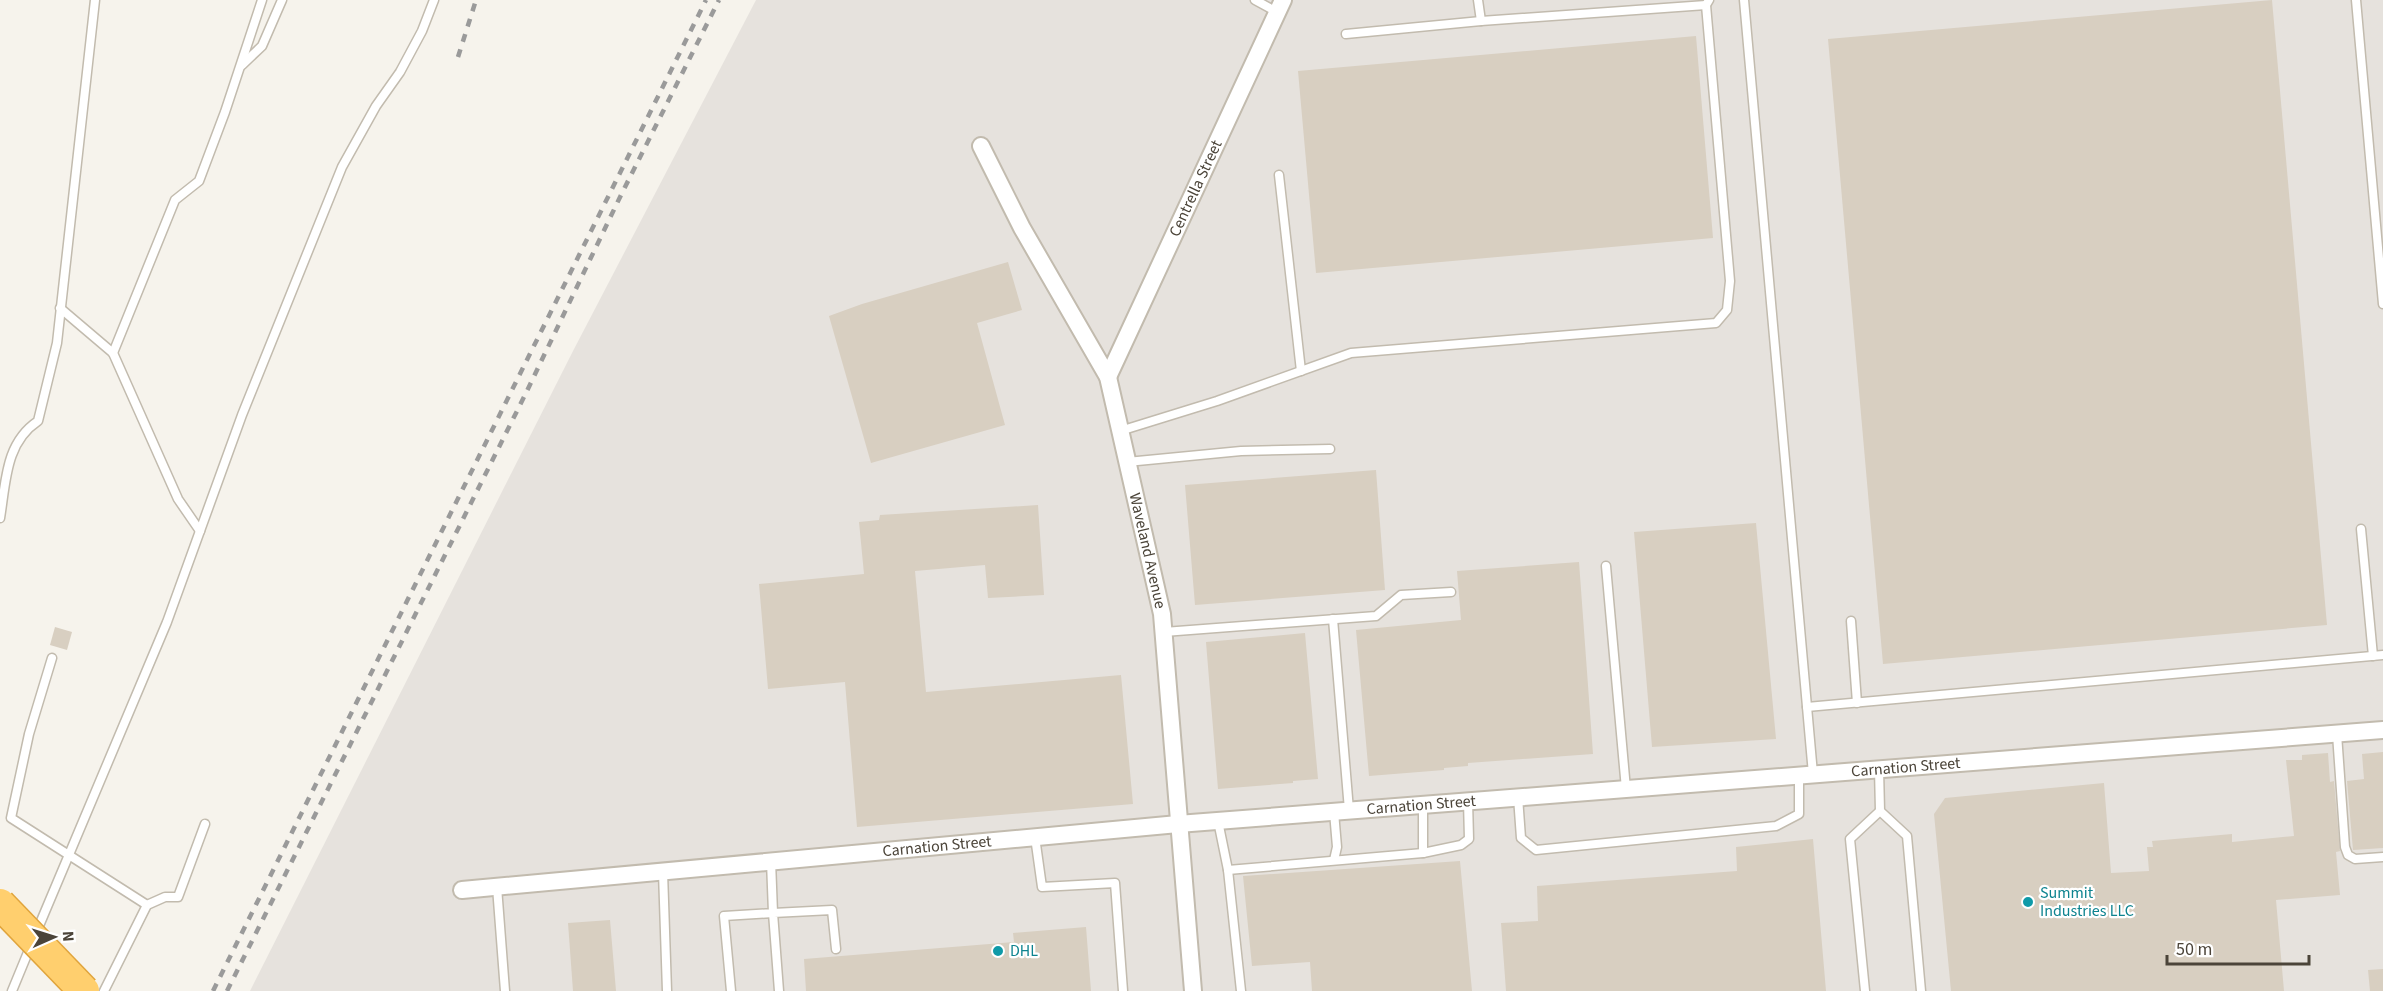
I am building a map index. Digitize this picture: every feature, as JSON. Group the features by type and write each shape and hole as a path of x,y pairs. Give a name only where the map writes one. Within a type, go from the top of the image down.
{"highway":[{"path":"0,904 84,991"}],"street":[{"name":"Centrella Street","path":"1108,377 1280,6"},
{"name":"Waveland Avenue","path":"981,146 1022,228 1108,377 1162,615 1193,991"},
{"name":"Carnation Street","path":"462,890 1218,820 2383,730"}],"lane":[{"path":"0,518 10,454 28,428 38,421 57,343 95,0"},
{"path":"113,353 175,200 199,181 262,0"},
{"path":"239,67 262,46 282,0"},
{"path":"12,991 67,855 167,622 246,405 342,167 376,106 400,72 422,31 434,0"},
{"path":"1255,0 1280,6"},
{"path":"1478,0 1481,21"},
{"path":"1518,797 1521,838 1536,850 1776,826 1800,814 1806,775 1807,707 1744,0"},
{"path":"2356,0 2383,304"},
{"path":"1120,432 1217,401 1351,352 1716,322 1727,310 1730,281 1710,56 1708,2 1346,34"},
{"path":"1279,175 1301,371"},
{"path":"60,308 113,353 178,499 201,531"},
{"path":"1126,462 1241,451 1330,449"},
{"path":"2361,529 2373,656"},
{"path":"1606,566 1626,789"},
{"path":"1164,632 1376,616 1401,595 1450,592"},
{"path":"1333,619 1342,811 1334,860"},
{"path":"1851,621 1857,703"},
{"path":"1807,707 2383,655"},
{"path":"52,658 29,734 11,818 147,905"},
{"path":"2337,734 2345,847 2348,855 2355,859 2383,857"},
{"path":"1879,769 1880,811 1907,836 1920,991"},
{"path":"1228,870 1423,853 1461,845 1469,839 1468,801"},
{"path":"1423,805 1423,853"},
{"path":"1865,991 1850,839 1880,811"},
{"path":"1218,820 1228,870 1241,991"},
{"path":"104,991 147,905 165,897 178,897 206,824"},
{"path":"1035,837 1042,887 1114,883 1123,991"},
{"path":"771,861 779,991"},
{"path":"663,872 667,991"},
{"path":"496,887 505,991"},
{"path":"731,991 724,916 832,910 836,949"}],"shaded area":[{"path":"756,0 2383,0 2383,991 250,991 573,351"}],"building":[{"path":"2272,0 2327,625 1883,664 1828,39"},
{"path":"1696,36 1713,238 1316,273 1298,71"},
{"path":"1008,262 1022,310 977,323 1005,425 871,463 829,316 862,304"},
{"path":"1376,470 1385,590 1195,605 1185,485"},
{"path":"1038,505 1044,595 988,598 985,565 915,571 926,692 1121,675 1133,804 857,827 845,682 768,689 759,584 864,574 859,522 879,520 880,515"},
{"path":"1756,523 1776,739 1652,747 1634,532"},
{"path":"1579,562 1593,754 1468,763 1468,766 1444,768 1444,770 1369,776 1356,630 1461,620 1457,571"},
{"path":"55,627 72,632 67,650 50,645"},
{"path":"1305,633 1318,779 1218,789 1206,642"},
{"path":"2383,752 2383,848 2353,850 2347,781 2364,779 2362,754"},
{"path":"2328,753 2330,782 2334,781 2340,851 2336,852 2340,895 2276,900 2284,991 1951,991 1934,814 1945,798 2104,783 2111,873 2149,871 2147,847 2153,847 2152,841 2232,834 2232,842 2294,836 2286,760 2302,760 2302,755"},
{"path":"1813,839 1826,991 1506,991 1501,923 1538,921 1537,886 1737,871 1736,847"},
{"path":"1460,861 1472,991 1312,991 1310,962 1252,966 1243,876"},
{"path":"610,920 616,991 573,991 568,923"},
{"name":"DHL","path":"1086,927 1091,991 806,991 804,959 1014,942 1013,933"},
{"path":"2383,969 2383,991 2370,991 2368,970"}],"railway":[{"path":"458,57 476,0"},
{"path":"213,991 706,0"},
{"path":"227,991 525,395 621,195 719,0"}],"place":[{"name":"Summit Industries LLC","path":"2028,902"},
{"name":"DHL","path":"998,951"}]}
